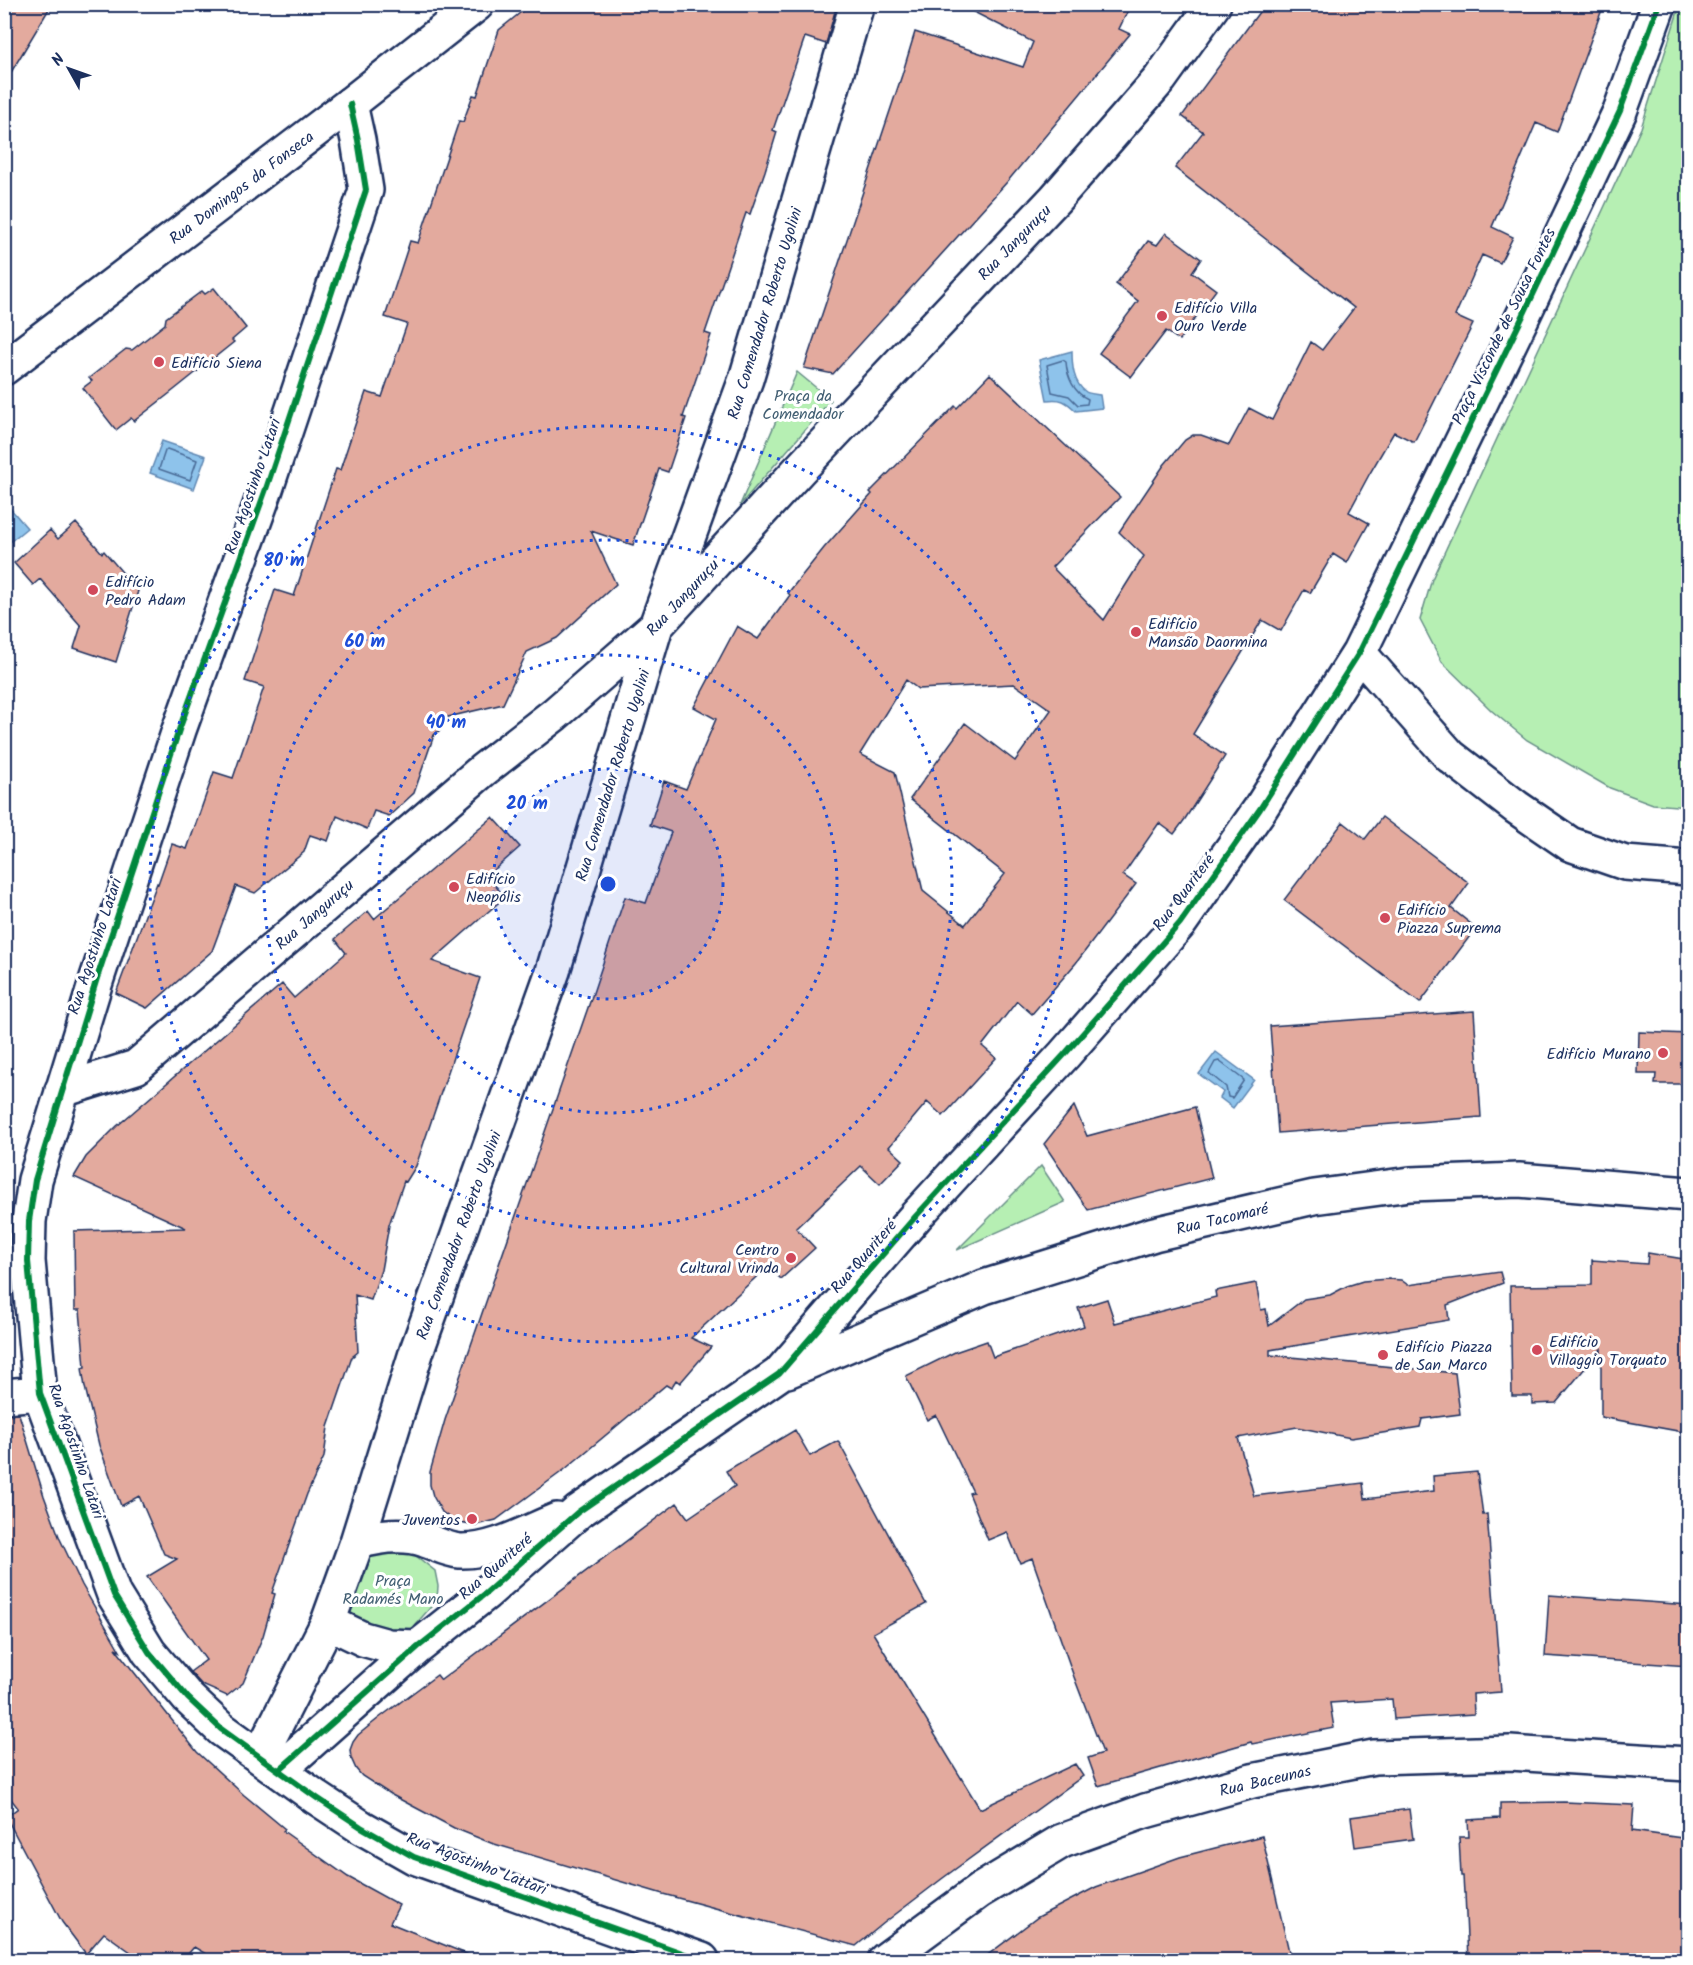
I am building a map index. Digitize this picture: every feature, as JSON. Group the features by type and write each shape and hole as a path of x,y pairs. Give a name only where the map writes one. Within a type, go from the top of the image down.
{"street":[{"name":"Rua Domingos da Fonseca","path":"4,368 477,4"},
{"name":"Rua Comendador Roberto Ugolini","path":"269,1763 328,1622 357,1542 417,1350 553,971 656,626 746,379 857,4"},
{"name":"Rua Janguruçu","path":"63,1090 136,1067 483,770 555,714 656,626 816,452 1056,199 1160,79 1214,4"},
{"name":"Praça Visconde de Sousa Fontes","path":"1359,653 1476,415 1620,111 1659,4"},
{"name":"Rua Agostinho Latari","path":"269,1763 221,1729 188,1698 149,1652 114,1595 40,1393 28,1261 29,1221 35,1180 180,730 266,489 366,190 350,104"},
{"path":"1359,653 1450,756 1516,807 1570,844 1625,863 1689,868"},
{"name":"Rua Quariteré","path":"269,1763 486,1593 578,1512 779,1374 916,1216 1064,1055 1180,923 1260,809 1359,653"},
{"name":"Rua Tacomaré","path":"779,1374 984,1287 1154,1234 1314,1197 1410,1184 1519,1180 1689,1194"},
{"path":"4,1396 40,1393"},
{"path":"357,1542 376,1537 409,1536 459,1551 485,1549 578,1512"},
{"path":"328,1622 363,1639 388,1646 418,1647"},
{"name":"Rua Baceunas","path":"885,1960 979,1891 1062,1841 1145,1811 1252,1781 1374,1757 1510,1753 1689,1764"},
{"name":"Rua Agostinho Lattari","path":"269,1763 317,1798 414,1857 702,1960"}],"green space":[{"path":"1680,5 1688,5 1688,807 1653,804 1610,788 1527,740 1492,711 1442,662 1420,620 1432,579 1641,128"},
{"name":"Praça da Comendador","path":"797,372 831,400 740,505"},
{"path":"1041,1166 1065,1202 957,1250"},
{"name":"Praça Radamés Mano","path":"401,1544 435,1571 438,1586 437,1600 408,1633 395,1638 340,1617 365,1555"}],"water":[{"path":"1072,351 1073,368 1078,384 1086,392 1100,395 1102,408 1076,411 1063,401 1047,400 1039,360"},
{"path":"162,441 206,456 194,489 150,473"},
{"path":"4,501 27,528 5,546 4,546"},
{"path":"1216,1052 1254,1080 1233,1108 1220,1098 1223,1092 1199,1074"}],"building":[{"path":"4,4 52,4 4,84"},
{"path":"531,4 837,4 826,44 805,37 773,130 777,132 765,171 750,214 746,213 705,333 711,335 683,417 686,418 668,472 659,469 633,545 591,531 616,584 557,638 527,652 503,704 444,718 440,730 434,735 414,793 389,816 374,811 367,829 337,816 328,841 310,835 304,852 255,893 236,886 212,951 147,1008 116,993 157,883 172,844 187,849 214,772 233,778 264,687 245,681 275,590 294,596 336,469 340,470 366,392 382,397 407,324 385,317 410,241 418,243 459,121 463,122 473,95 477,96 499,30"},
{"path":"958,4 1131,4 1119,29 1130,34 1007,182 833,374 804,368 915,32 1023,67 1033,42"},
{"path":"1265,4 1604,4 1557,132 1536,123 1492,227 1513,237 1500,263 1482,255 1455,316 1473,324 1414,442 1394,432 1370,473 1349,512 1369,523 1347,563 1333,554 1310,593 1304,590 1281,631 1262,620 1193,734 1225,756 1174,834 1159,823 1123,875 1136,884 1076,963 1032,1014 1017,1001 982,1046 996,1058 943,1116 927,1102 889,1147 903,1160 880,1184 861,1166 796,1228 815,1248 781,1279 768,1266 691,1338 711,1347 680,1383 676,1380 671,1388 666,1385 564,1470 496,1520 476,1525 454,1521 442,1512 430,1485 430,1472 445,1420 625,897 646,903 671,832 650,825 664,781 686,789 716,719 694,707 737,626 758,639 790,595 788,593 872,494 870,492 990,374 1120,497 1052,567 1104,620 1144,556 1119,532 1164,465 1185,440 1193,435 1201,435 1229,445 1249,408 1272,420 1311,342 1322,350 1354,308 1175,168 1203,132 1182,116","holes":["906,680 918,689 1014,684 1051,710 1015,761 965,723 910,799 1005,874 965,925 923,891 895,772 860,754"]},
{"name":"Edifício Villa Ouro Verde","path":"1166,233 1201,259 1192,272 1216,290 1179,340 1166,331 1131,377 1099,353 1138,301 1116,284 1148,241 1157,245"},
{"name":"Edifício Siena","path":"214,288 246,328 232,340 234,342 174,390 134,421 131,418 116,430 83,388 92,381 89,378 126,349 132,350 165,324 166,318 202,291 205,294"},
{"name":"Edifício Pedro Adam","path":"76,523 102,553 104,551 138,591 116,662 74,648 81,626 40,579 33,585 14,563 50,530 58,539"},
{"path":"493,817 520,847 487,876 505,897 432,961 480,978 416,1166 406,1182 404,1181 389,1225 381,1270 371,1300 355,1295 358,1352 352,1357 328,1427 324,1457 307,1494 272,1593 275,1594 263,1636 243,1683 227,1696 202,1685 190,1672 206,1660 147,1577 177,1559 164,1554 139,1496 121,1506 99,1445 85,1387 80,1310 75,1310 74,1231 186,1228 74,1177 86,1157 117,1126 282,984 294,998 346,953 335,939 368,911 374,919"},
{"name":"Edifício Piazza Suprema","path":"1382,817 1469,883 1451,908 1476,928 1420,1003 1284,900 1343,822 1365,839"},
{"path":"1474,1011 1481,1117 1278,1133 1270,1026"},
{"name":"Edifício Murano","path":"1639,1032 1689,1034 1689,1084 1655,1084 1656,1074 1638,1074"},
{"path":"1074,1106 1087,1136 1195,1107 1212,1178 1088,1210 1044,1144"},
{"path":"1648,1253 1689,1260 1689,1433 1601,1417 1601,1349 1556,1403 1532,1404 1532,1396 1512,1396 1510,1286 1592,1285 1592,1260 1647,1264"},
{"path":"1500,1272 1503,1283 1447,1305 1449,1320 1270,1350 1270,1355 1455,1373 1460,1414 1422,1419 1420,1427 1351,1438 1297,1427 1238,1438 1254,1496 1363,1483 1365,1499 1434,1491 1433,1476 1477,1472 1483,1515 1487,1514 1501,1692 1473,1694 1474,1714 1394,1719 1392,1699 1330,1703 1334,1728 1252,1744 1251,1742 1098,1786 1088,1758 1103,1753 1032,1558 1020,1563 1007,1532 988,1540 969,1493 973,1492 936,1415 927,1420 906,1376 955,1352 987,1341 993,1357 1084,1326 1078,1308 1107,1299 1115,1323 1216,1297 1215,1291 1256,1283 1261,1310 1266,1309 1269,1326 1304,1299 1330,1295 1363,1281 1401,1280 1408,1285"},
{"path":"19,1414 44,1496 60,1539 82,1585 120,1651 115,1648 197,1752 285,1829 283,1831 348,1877 399,1905 390,1923 479,1960 216,1960 194,1947 183,1960 142,1960 104,1933 86,1954 62,1922 6,1817 18,1808 4,1790 4,1415"},
{"path":"795,1430 810,1456 838,1441 926,1604 873,1633 980,1809 1075,1764 1083,1776 943,1878 856,1946 663,1894 491,1843 454,1828 390,1794 362,1776 356,1769 350,1750 353,1742 379,1718 437,1675 441,1680 677,1503 688,1518 735,1486 726,1471"},
{"path":"1549,1595 1689,1605 1689,1666 1545,1656"},
{"path":"1564,1802 1634,1805 1632,1831 1689,1839 1689,1960 1468,1960 1465,1893 1463,1876 1461,1876 1459,1837 1469,1837 1468,1820 1500,1818 1500,1803"},
{"path":"1409,1809 1413,1839 1355,1847 1351,1817"},
{"path":"1262,1836 1291,1960 981,1960 1038,1917 1096,1887 1180,1857"}],"cycle path":[{"path":"279,1770 418,1647 486,1593 578,1512 779,1374 916,1216 1064,1055 1180,923 1260,809 1359,653 1620,111 1659,4"},
{"path":"350,104 366,190 266,489 179,730 97,978 35,1180 29,1221 28,1261 40,1393 114,1595 149,1652 188,1698 221,1729 317,1798 361,1827 414,1857 702,1960"}],"place":[{"name":"Edifício Villa Ouro Verde","path":"1162,316"},
{"name":"Edifício Siena","path":"159,362"},
{"name":"Edifício Pedro Adam","path":"93,590"},
{"name":"Edifício Mansão Daormina","path":"1136,632"},
{"name":"Edifício Neopólis","path":"454,887"},
{"name":"Edifício Piazza Suprema","path":"1385,918"},
{"name":"Edifício Murano","path":"1663,1053"},
{"name":"Centro Cultural Vrinda","path":"791,1258"},
{"name":"Edifício Villaggio Torquato","path":"1537,1350"},
{"name":"Edifício Piazza de San Marco","path":"1383,1355"},
{"name":"Juventos","path":"472,1519"}]}
